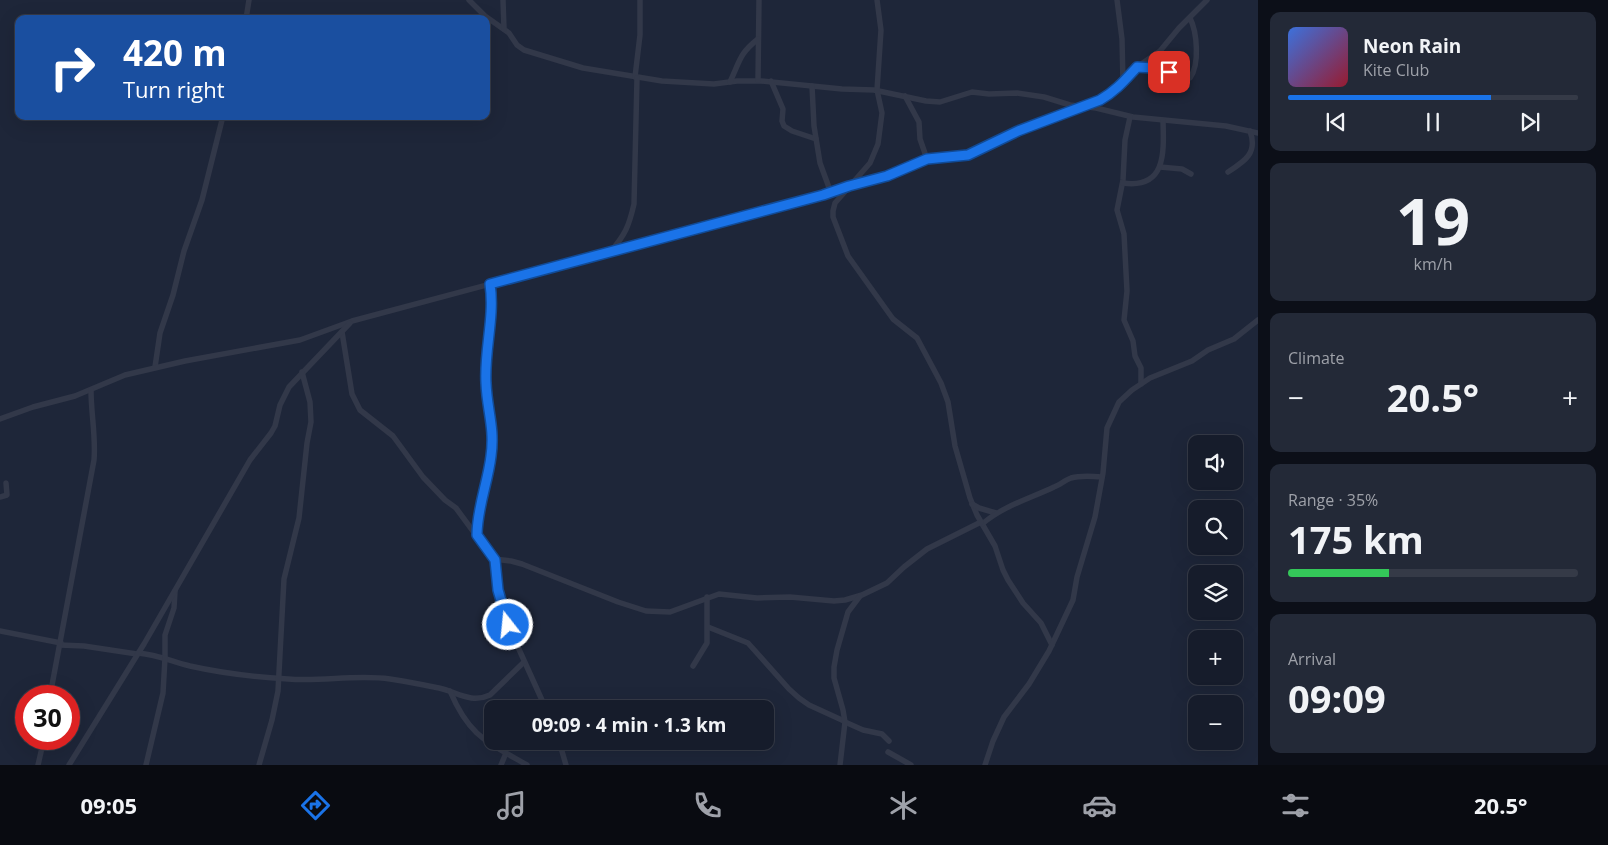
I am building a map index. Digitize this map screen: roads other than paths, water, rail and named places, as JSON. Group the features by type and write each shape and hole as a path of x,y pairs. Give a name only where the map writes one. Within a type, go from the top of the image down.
{"street":[{"path":"247,15 249,0"},
{"path":"469,0 484,15"},
{"path":"503,0 504,28"},
{"path":"611,251 626,233 634,204 636,78 640,35 640,0"},
{"path":"758,80 759,0"},
{"path":"877,0 881,30 877,90 882,114 878,144 875,156 835,203 833,211 844,248 856,269 897,323 911,331 917,338 941,383 950,412 956,453 972,504 995,546 1008,580 1023,603 1041,623 1052,645"},
{"path":"1116,0 1122,39 1123,83"},
{"path":"0,419 33,407 75,396 125,375 155,367 300,340 352,321 831,193 887,176 927,159 968,155 1018,131 1100,100 1111,94 1137,67 1160,51 1207,0"},
{"path":"1137,67 1154,68 1190,78 1194,69 1196,35 1190,18"},
{"path":"490,19 504,28 517,45 524,50 583,68 636,78 706,84 758,80 842,89 877,90 940,102 972,92 989,94 1017,93 1044,97 1079,107 1096,108 1130,117 1226,126 1258,133"},
{"path":"730,82 741,56 758,39"},
{"path":"771,82 783,109 782,121 784,126 792,131 816,139"},
{"path":"812,86 814,126 820,167 831,193"},
{"path":"905,96 918,122 920,140 927,159"},
{"path":"1130,117 1124,140 1123,183 1117,210 1124,234 1128,291 1123,316 1133,341 1135,356 1141,368 1141,384"},
{"path":"155,367 160,333 173,295 184,251 202,200 221,120"},
{"path":"1123,183 1135,184 1146,182 1157,173 1162,154 1163,121"},
{"path":"1228,172 1244,160 1251,151 1253,141 1250,131"},
{"path":"1160,167 1182,168 1191,174"},
{"path":"477,535 480,507 490,461 493,430 486,384 491,304 490,284"},
{"path":"985,765 1004,717 1029,684 1052,645 1074,600 1077,577 1094,517 1102,477 1107,428 1119,402 1132,390 1150,378 1192,361 1208,350 1234,339 1258,320"},
{"path":"69,765 138,654 250,460 271,433 289,387 352,321"},
{"path":"342,332 352,394 360,410 393,436 423,477 445,500 456,508 494,559 498,590 505,616 542,700"},
{"path":"259,765 272,720 279,678 285,574 298,518 311,422 310,402 302,372"},
{"path":"52,685 94,460 95,447 91,390"},
{"path":"494,559 522,564 618,602 646,611 670,612 719,594 757,598 790,597 834,601 845,600 860,596 887,583 904,567 927,550 982,523 1024,498 1055,487 1068,478 1102,477"},
{"path":"0,497 7,495 6,483"},
{"path":"972,504 996,513"},
{"path":"146,765 163,693 165,635 174,608 175,590"},
{"path":"840,765 844,721 843,710 834,678 834,667 848,612 860,596"},
{"path":"693,666 707,643 707,597"},
{"path":"708,627 748,643 789,689 809,705 863,730 882,734 889,741"},
{"path":"0,631 61,644 165,658 215,671 279,678 388,678 450,691 467,698 483,698 502,684 524,662"},
{"path":"450,691 464,719 474,732 527,765"},
{"path":"38,765 41,750"},
{"path":"562,750 566,765"},
{"path":"888,752 912,765"},
{"path":"501,765 506,753"}]}
